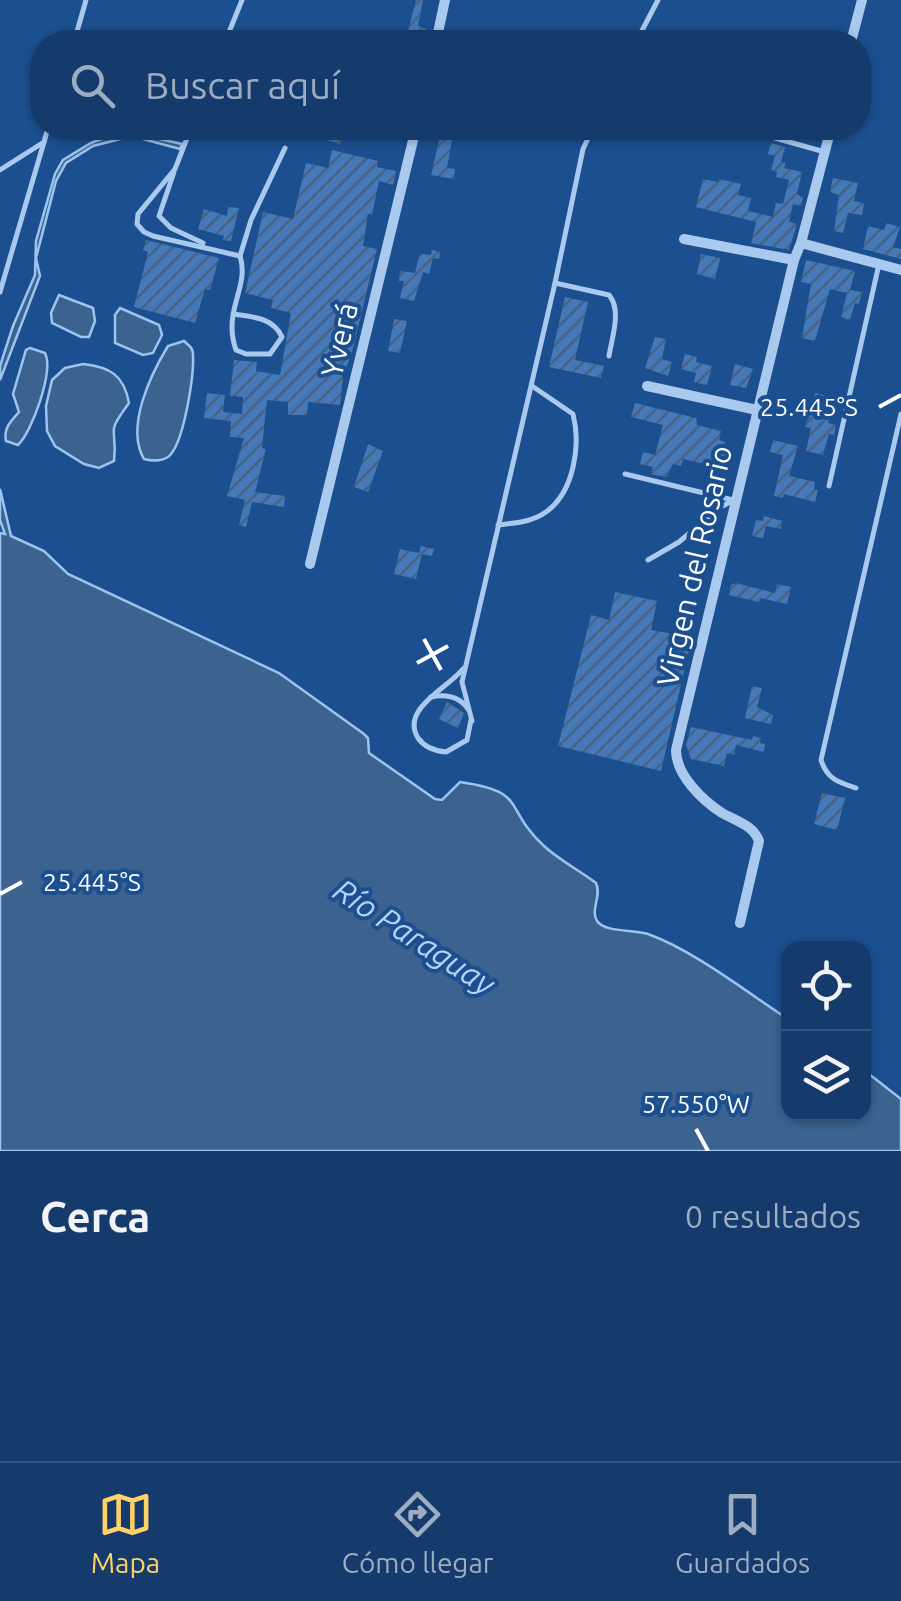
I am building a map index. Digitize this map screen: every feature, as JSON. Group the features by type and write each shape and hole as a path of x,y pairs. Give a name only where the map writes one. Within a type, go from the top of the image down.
{"street":[{"path":"439,30 445,0"},
{"path":"855,30 862,0"},
{"name":"Yverá","path":"310,564 413,140"},
{"name":"Virgen del Rosario","path":"740,923 759,841 756,834 720,812 697,791 676,759 757,410 828,140"},
{"path":"684,239 794,260"},
{"path":"801,243 901,270"},
{"path":"647,386 757,410"}],"lane":[{"path":"77,30 86,0"},
{"path":"231,30 242,0"},
{"path":"642,30 658,0"},
{"path":"187,140 161,209 162,222 240,256"},
{"path":"465,667 416,713 414,727 419,739 430,749 456,749 466,740 472,721 462,682 588,140"},
{"path":"782,140 824,152"},
{"path":"0,170 44,142"},
{"path":"0,293 44,142"},
{"path":"233,314 262,318 278,328 282,337 270,354 236,350 230,330 233,314 242,273 240,256 251,220 285,148"},
{"path":"176,169 138,214 137,224 153,236 210,246"},
{"path":"829,486 879,264"},
{"path":"555,283 608,295 614,300 609,356"},
{"path":"498,525 522,522 548,510 558,499 578,451 573,414 531,385"},
{"path":"856,788 835,781 825,772 821,760 901,414"},
{"path":"625,474 735,501"},
{"path":"648,560 679,542 719,508 735,501"},
{"path":"431,698 442,694 455,697 467,708 472,721"}],"water":[{"path":"116,140 93,146 66,163 56,181 36,258 40,276 0,380 0,366 13,326 35,275 36,241 55,174 63,160 91,143"},
{"path":"147,140 182,144 180,149"},
{"path":"59,295 93,308 95,321 89,337 52,323 51,313"},
{"path":"120,308 159,325 162,335 153,353 143,355 115,343 115,315"},
{"path":"184,341 192,350 193,365 179,439 168,457 144,459 137,432 142,401 168,346"},
{"path":"26,350 45,353 47,373 35,415 18,445 6,441 6,432 19,412 13,394"},
{"path":"83,364 114,374 124,386 129,403 114,427 114,461 99,468 84,464 55,446 47,431 46,406 52,380 65,368"},
{"name":"Río Paraguay","path":"0,489 11,536 44,551 68,574 279,673 364,734 369,753 435,799 442,800 460,782 506,796 544,846 596,883 595,917 601,925 642,932 665,941 781,1014 781,1121 871,1121 871,1075 901,1099 901,1151 0,1151 0,533 5,534 0,520"}],"building":[{"path":"416,0 423,0 418,26 426,30 408,30"},
{"path":"439,140 452,140 447,168 455,169 454,179 431,175"},
{"path":"771,143 785,147 781,162 786,163 784,168 802,172 797,194 803,198 801,206 793,204 789,222 797,224 789,250 751,243 756,222 696,207 703,179 719,179 741,184 738,195 751,198 748,211 773,217 776,203 783,204 789,180 776,177 777,172 771,170 775,156 768,154"},
{"path":"332,150 378,161 377,167 396,171 393,185 379,181 372,215 368,214 363,246 377,249 343,377 340,405 308,402 307,415 288,415 288,402 267,400 262,448 266,449 255,492 285,496 284,507 252,502 246,527 239,525 245,500 227,496 244,438 230,437 231,421 204,418 207,393 225,395 223,412 242,414 243,397 230,396 234,360 257,362 256,371 280,375 291,313 271,308 273,300 245,293 263,212 293,219 306,163 328,168"},
{"path":"833,178 858,183 854,201 864,203 862,215 848,213 843,233 834,231 839,195 830,192"},
{"path":"228,207 239,208 231,241 198,229 204,209 227,216"},
{"path":"886,223 900,227 893,247 901,249 901,259 863,249 868,226 884,230"},
{"path":"146,240 219,258 195,323 134,307 148,252 143,250"},
{"path":"432,250 440,252 439,259 433,258 429,274 423,272 414,301 400,298 404,281 399,281 400,271 415,273 419,257 431,255"},
{"path":"701,254 720,258 715,279 697,274"},
{"path":"806,260 855,271 850,290 862,292 850,320 841,317 847,293 830,289 815,341 802,338 811,284 801,282"},
{"path":"565,297 588,302 575,360 604,366 601,378 549,367"},
{"path":"394,319 407,321 400,353 388,351"},
{"path":"655,337 666,339 662,359 672,362 668,376 645,368"},
{"path":"685,354 712,366 707,385 694,382 696,373 681,369"},
{"path":"735,364 753,369 746,388 730,385"},
{"path":"815,393 834,397 828,423 836,425 823,455 806,451 811,428 805,427"},
{"path":"635,403 696,418 697,425 721,431 719,440 725,442 722,453 732,455 729,469 683,459 681,466 673,464 666,477 651,474 653,467 640,464 643,452 655,455 663,425 631,417"},
{"path":"773,440 798,446 789,476 815,482 815,502 784,494 783,498 774,496 783,455 770,452"},
{"path":"368,444 383,451 368,492 354,487"},
{"path":"764,516 782,521 781,529 766,526 763,538 752,536 756,520 763,521"},
{"path":"421,546 434,549 432,556 422,554 416,579 394,574 400,549 419,553"},
{"path":"777,584 791,587 787,604 729,595 731,585 775,593"},
{"path":"615,592 657,601 651,630 692,637 661,771 558,746 591,615 609,620"},
{"path":"752,686 762,688 757,707 773,715 771,724 745,718"},
{"path":"447,702 464,713 458,728 439,719"},
{"path":"691,727 752,740 753,736 761,738 764,752 736,745 734,755 727,753 724,766 691,759 686,745"},
{"path":"822,793 845,798 837,830 814,824"}]}
